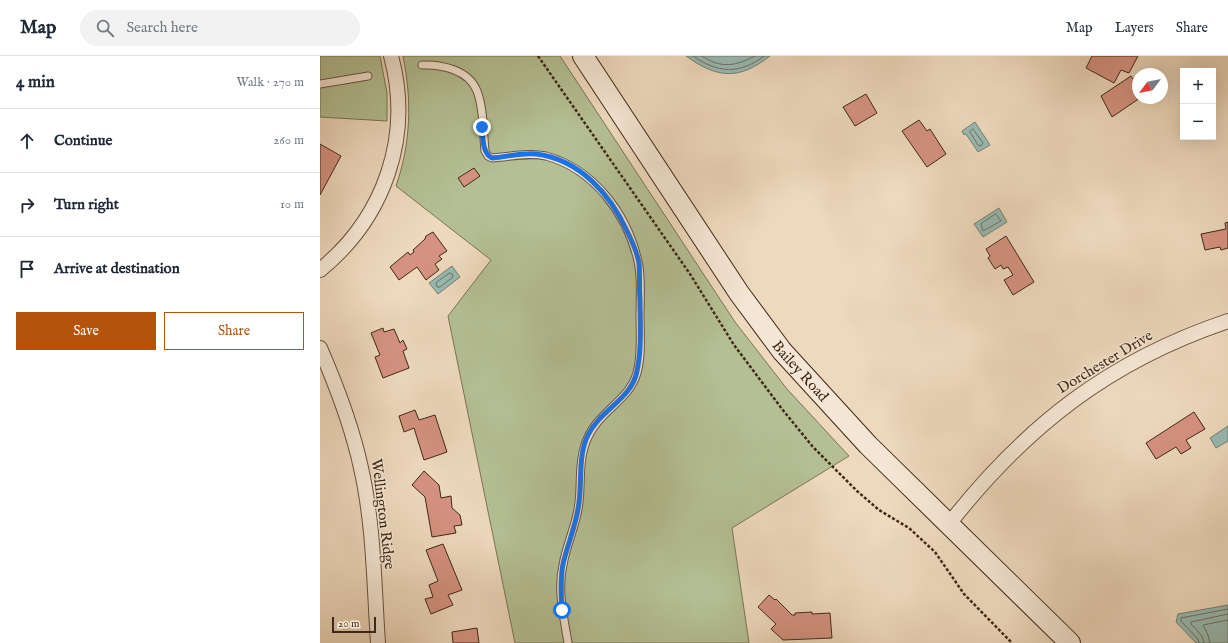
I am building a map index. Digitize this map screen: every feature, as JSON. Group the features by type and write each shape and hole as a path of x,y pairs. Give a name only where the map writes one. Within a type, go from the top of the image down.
{"main road":[{"name":"Bailey Road","path":"582,56 735,287 782,351 853,430 1070,643"}],"street":[{"path":"320,270 338,255 361,228 377,202 387,179 396,147 398,122 398,96 391,56"},
{"name":"Dorchester Drive","path":"949,524 976,489 1011,452 1039,427 1086,390 1167,344 1228,322"},
{"name":"Wellington Ridge","path":"320,348 346,411 363,475 370,528 378,643"}],"lane":[{"path":"422,65 441,65 451,68 466,78 476,89 479,98 485,152 488,156 492,158 536,154 564,163 583,174 597,185 621,218 632,243 638,262 640,336 637,372 633,383 624,395 595,423 588,435 583,450 578,509 562,565 562,610 568,643"},
{"path":"320,84 368,76"}],"path":[{"path":"538,56 690,274 734,345 782,409 813,447 858,491 879,510 909,528 935,552 964,594 1012,643"}],"green space":[{"path":"320,56 380,56 387,93 387,121 320,117"},
{"path":"403,56 560,56 735,322 787,389 849,456 732,528 749,643 515,643 448,316 491,260 396,186 405,154 409,105"}],"water":[{"path":"686,56 770,56 759,64 748,69 738,73 728,74 708,69"},
{"path":"975,122 990,145 978,152 966,134 964,135 962,131"},
{"path":"999,208 1007,222 983,237 974,224"},
{"path":"452,266 460,277 438,294 429,283"},
{"path":"1228,426 1228,441 1216,448 1210,438"},
{"path":"1228,605 1228,643 1196,643 1176,622 1178,614"}],"building":[{"path":"1092,56 1138,56 1129,73 1121,70 1114,83 1086,68"},
{"path":"1131,76 1132,77 1132,103 1112,117 1101,96"},
{"path":"866,94 877,113 855,126 843,107"},
{"path":"919,120 927,131 930,129 946,154 927,167 902,131"},
{"path":"320,144 341,156 320,195"},
{"path":"474,168 480,176 464,187 458,178"},
{"path":"1228,222 1228,248 1221,250 1220,247 1205,250 1201,234 1226,229 1225,223"},
{"path":"433,232 447,251 439,256 442,259 435,264 439,270 426,280 417,267 399,280 390,267 408,252 410,255 414,252 413,250 425,239 426,236"},
{"path":"1006,236 1034,282 1013,295 1004,280 1013,275 1008,267 1003,269 1001,265 995,269 988,258 990,256 986,249"},
{"path":"383,328 384,332 394,329 400,343 403,340 407,349 403,351 409,368 383,378 375,357 380,355 371,333"},
{"path":"415,410 419,420 435,415 447,452 424,460 414,428 404,432 399,416"},
{"path":"1194,412 1205,429 1186,440 1191,448 1181,454 1176,447 1156,459 1146,443"},
{"path":"424,471 439,485 441,498 451,496 452,508 460,515 462,525 454,526 456,533 432,537 425,497 412,485"},
{"path":"443,544 462,590 448,595 453,605 431,614 425,599 433,597 429,585 438,581 426,550"},
{"path":"769,595 775,600 776,599 792,615 795,615 795,613 812,612 812,614 830,613 832,638 783,640 771,629 776,624 758,607"},
{"path":"477,628 479,643 453,643 452,632"}],"route":[{"path":"482,127 485,152 488,156 492,158 536,154 564,163 583,174 597,185 621,218 632,243 638,262 640,336 637,372 633,383 624,395 595,423 588,435 583,450 578,509 562,565 562,610"}]}
